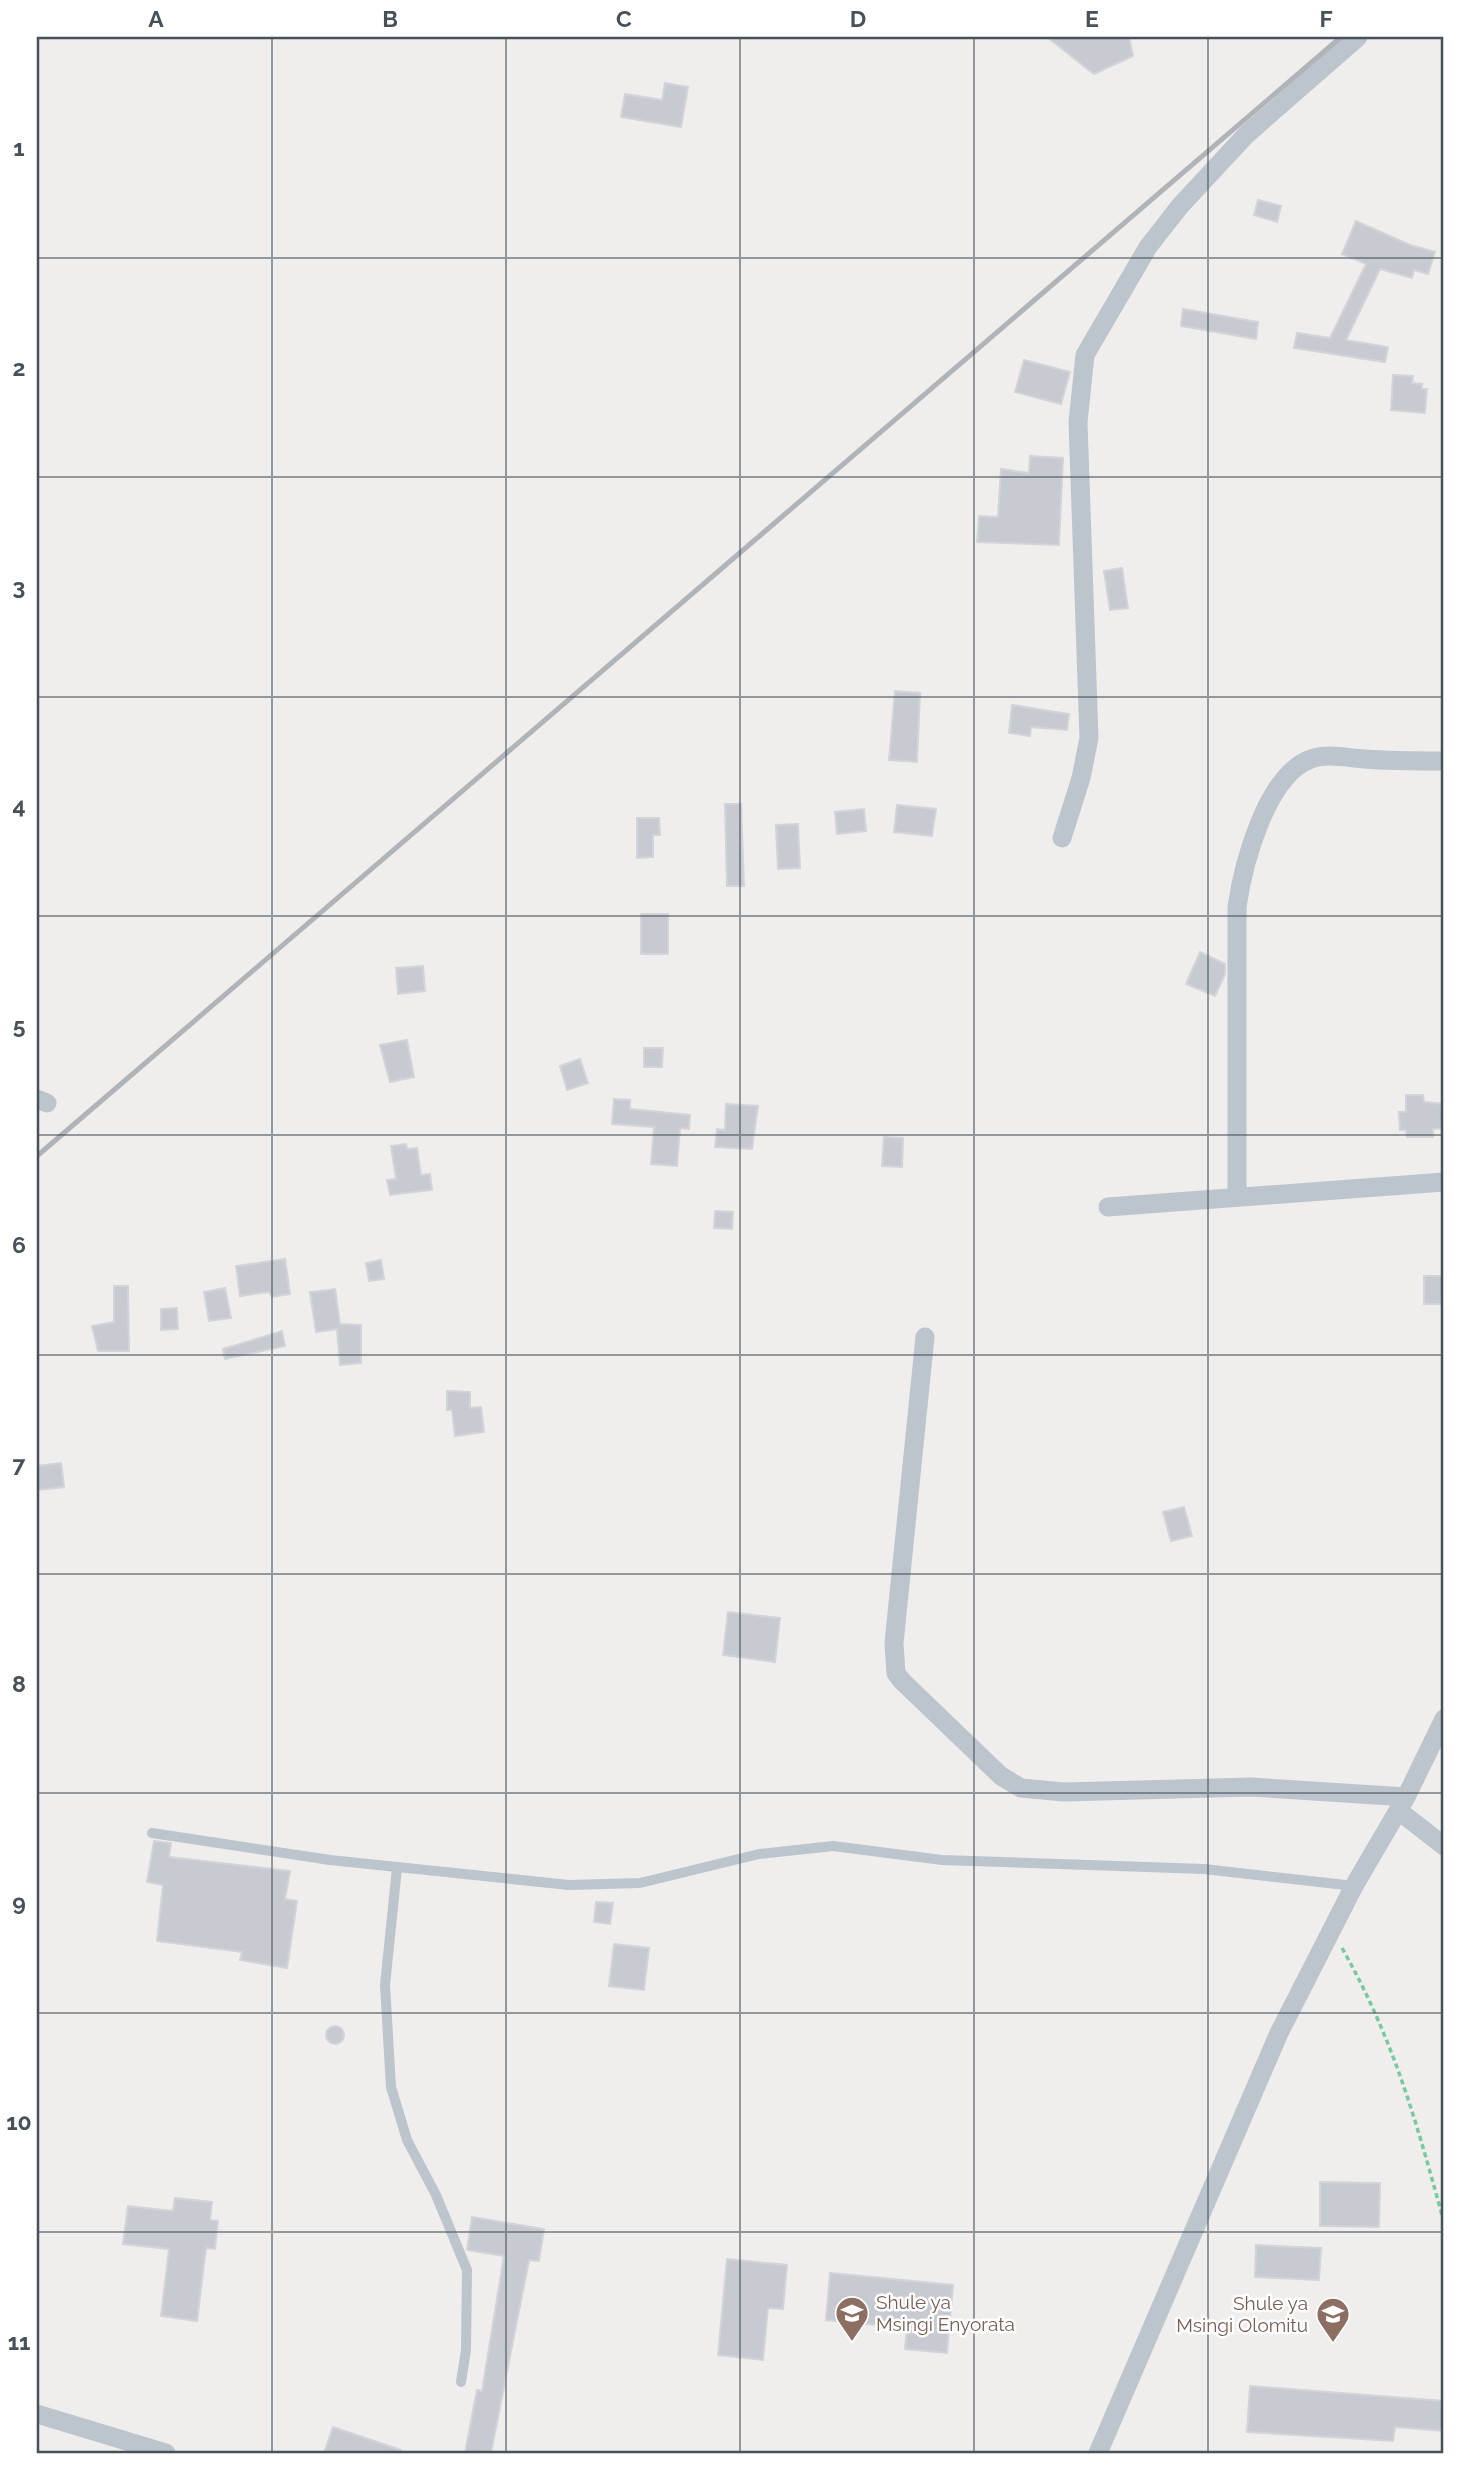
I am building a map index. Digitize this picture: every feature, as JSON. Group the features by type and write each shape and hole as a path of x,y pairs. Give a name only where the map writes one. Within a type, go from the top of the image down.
{"street":[{"path":"1062,838 1081,778 1090,738 1078,422 1085,355 1143,256 1180,206 1246,135 1358,37"},
{"path":"1237,1196 1237,907 1245,861 1258,827 1285,777 1310,760 1335,757 1444,761"},
{"path":"1108,1207 1444,1182"},
{"path":"925,1337 894,1643 895,1666 902,1681 1001,1776 1021,1788 1064,1793 1251,1787 1402,1804 1444,1846"},
{"path":"1098,2453 1250,2096 1354,1886 1402,1804 1444,1719"},
{"path":"37,2414 166,2453"}],"lane":[{"path":"152,1833 397,1868 569,1885 615,1885 667,1877 759,1854 833,1846 942,1860 1204,1869 1354,1886"},
{"path":"397,1868 385,1985 391,2087 407,2140 436,2195 467,2270 466,2350 460,2382"}],"path":[{"path":"1333,1931 1377,2013 1403,2076 1442,2215"}],"building":[{"path":"1047,37 1129,37 1133,56 1094,74"},
{"path":"665,83 688,87 681,127 621,117 625,94 662,100"},
{"path":"1258,200 1281,206 1277,222 1254,215"},
{"path":"1356,221 1410,245 1435,252 1428,274 1414,270 1412,278 1380,269 1346,340 1388,347 1385,362 1294,348 1297,333 1330,338 1366,264 1342,254"},
{"path":"1183,309 1258,322 1256,339 1181,326"},
{"path":"1024,360 1070,372 1061,404 1015,392"},
{"path":"1393,375 1413,376 1412,383 1422,384 1422,389 1427,389 1425,413 1391,410"},
{"path":"1030,456 1063,458 1059,545 977,542 979,516 998,517 1001,469 1029,473"},
{"path":"1122,568 1128,608 1110,610 1104,571"},
{"path":"895,691 920,693 917,762 889,760"},
{"path":"1012,705 1069,714 1067,730 1031,727 1030,736 1009,733"},
{"path":"725,804 741,804 744,886 727,886"},
{"path":"897,805 936,809 932,836 894,832"},
{"path":"864,809 866,831 837,834 835,812"},
{"path":"637,818 659,818 660,835 653,835 653,857 637,858"},
{"path":"798,824 800,868 778,869 776,825"},
{"path":"641,914 668,914 668,954 641,954"},
{"path":"1200,952 1225,964 1225,974 1215,996 1186,984"},
{"path":"423,966 425,991 398,994 396,968"},
{"path":"407,1040 414,1077 390,1082 380,1045"},
{"path":"644,1048 663,1048 662,1067 644,1067"},
{"path":"580,1059 588,1083 567,1090 560,1066"},
{"path":"1406,1095 1423,1095 1424,1102 1444,1104 1444,1128 1433,1129 1433,1137 1407,1137 1406,1130 1400,1130 1399,1112 1406,1112"},
{"path":"614,1099 630,1100 630,1109 690,1115 689,1129 680,1128 677,1166 651,1164 654,1127 612,1124"},
{"path":"726,1104 758,1106 752,1149 715,1147 717,1129 725,1130"},
{"path":"884,1137 903,1138 902,1167 882,1166"},
{"path":"406,1144 407,1149 417,1148 421,1175 430,1174 432,1190 390,1195 387,1180 396,1179 391,1146"},
{"path":"715,1211 733,1212 732,1229 714,1228"},
{"path":"285,1259 290,1294 272,1297 269,1292 240,1296 236,1266"},
{"path":"381,1260 384,1279 369,1281 366,1263"},
{"path":"1424,1276 1444,1276 1444,1304 1424,1304"},
{"path":"114,1286 128,1286 129,1351 98,1351 92,1326 114,1322"},
{"path":"225,1288 231,1318 209,1321 204,1292"},
{"path":"335,1289 340,1324 361,1325 361,1363 340,1365 337,1329 316,1332 310,1292"},
{"path":"177,1308 178,1329 161,1330 161,1309"},
{"path":"282,1331 285,1346 225,1359 223,1349"},
{"path":"447,1391 470,1392 470,1408 481,1407 484,1432 455,1436 452,1410 447,1410"},
{"path":"61,1463 64,1487 38,1490 37,1466"},
{"path":"1184,1507 1192,1536 1171,1541 1163,1512"},
{"path":"728,1612 780,1618 775,1662 723,1655"},
{"path":"154,1841 171,1843 169,1857 290,1871 285,1899 297,1901 287,1968 240,1960 242,1952 157,1941 163,1885 147,1882"},
{"path":"596,1902 613,1903 610,1924 594,1922"},
{"path":"614,1944 649,1948 644,1990 609,1986"},
{"path":"335,2026 341,2029 344,2035 341,2041 335,2044 329,2041 326,2035 329,2029"},
{"path":"1320,2182 1380,2183 1379,2227 1320,2226"},
{"path":"175,2198 212,2202 210,2220 218,2221 215,2249 206,2248 197,2321 161,2316 169,2249 123,2244 128,2206 173,2211"},
{"path":"472,2217 544,2229 539,2261 529,2260 491,2453 465,2453 477,2390 482,2391 504,2256 467,2250"},
{"path":"1256,2245 1321,2248 1319,2280 1255,2277"},
{"path":"727,2259 787,2265 783,2309 768,2308 763,2360 718,2355"},
{"path":"830,2273 953,2285 947,2353 905,2349 907,2328 826,2320"},
{"path":"1250,2386 1444,2401 1444,2431 1395,2427 1393,2441 1247,2432"},
{"path":"333,2427 401,2450 401,2453 324,2453"}],"railway":[{"path":"37,1156 1341,37"}],"place":[{"name":"Shule ya Msingi Enyorata","path":"852,2343"},
{"name":"Shule ya Msingi Olomitu","path":"1333,2344"}]}
